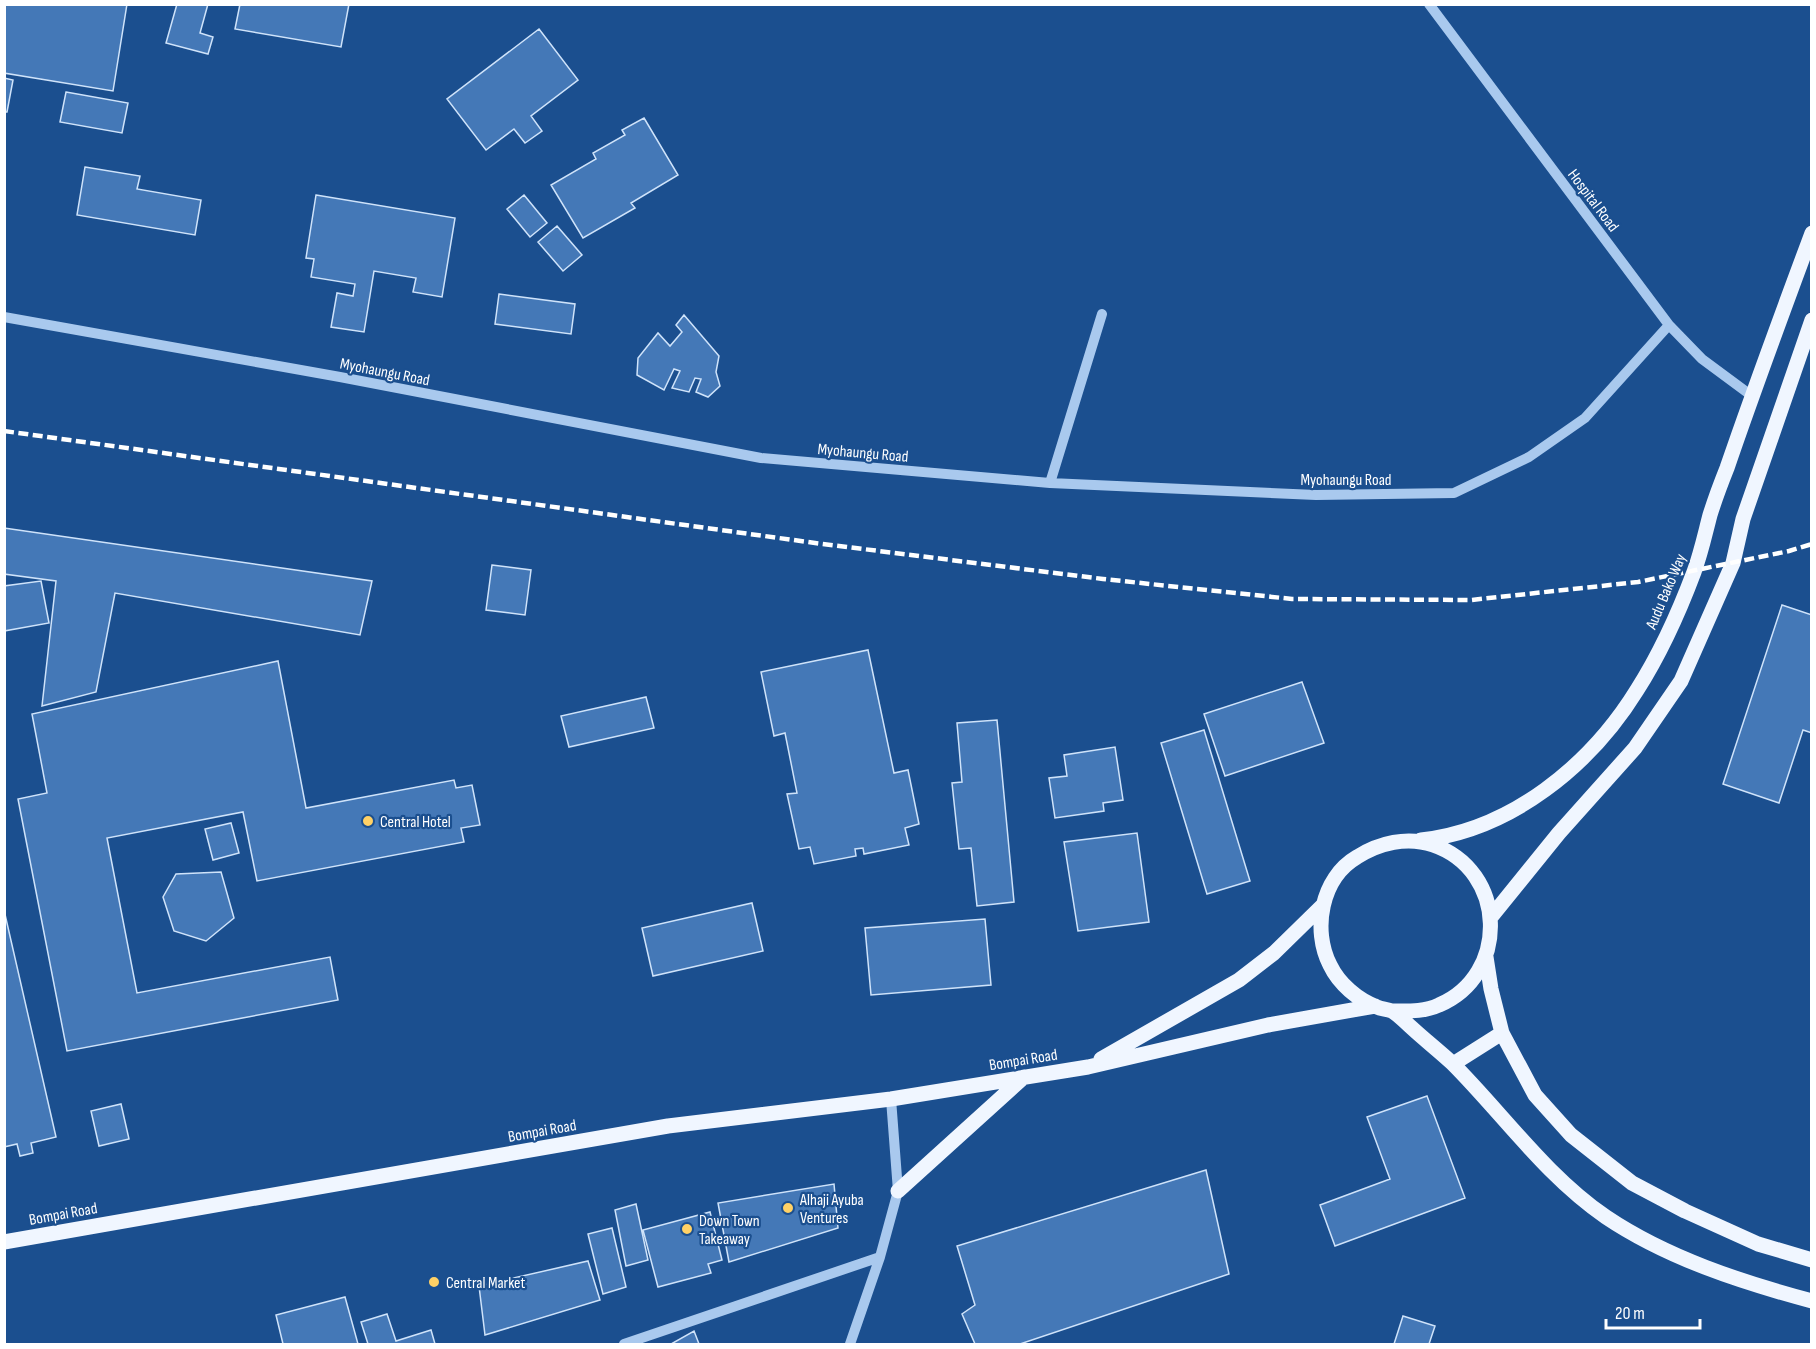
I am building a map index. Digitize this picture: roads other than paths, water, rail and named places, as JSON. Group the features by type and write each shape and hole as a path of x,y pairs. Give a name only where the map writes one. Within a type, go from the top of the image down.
{"main road":[{"name":"Audu Bako Way","path":"1409,841 1445,837 1474,829 1516,809 1559,779 1601,740 1637,690 1665,638 1691,580 1711,512 1812,233"},
{"path":"1491,917 1559,833 1635,748 1681,681 1733,563 1743,519 1812,320"},
{"path":"1088,1067 1239,980 1274,953 1322,906 1334,880 1354,858 1379,845 1409,841 1432,845 1454,856 1472,873 1485,893 1491,917 1486,957 1502,1033 1535,1095 1571,1135 1632,1183 1685,1211 1758,1244 1812,1260"},
{"path":"1322,906 1320,937 1330,966 1349,991 1375,1006 1392,1011 1416,1011 1438,1006 1459,994 1475,978 1486,957"},
{"name":"Bompai Road","path":"4,1242 668,1126 891,1099 1088,1067 1268,1024 1375,1006"},
{"path":"1392,1011 1452,1064 1550,1170 1605,1216 1637,1235 1694,1263 1779,1293 1812,1301"},
{"path":"1452,1064 1502,1033"},
{"path":"898,1191 1024,1077"}],"street":[{"name":"Hospital Road","path":"1429,4 1669,325 1702,359 1752,396"},
{"path":"1050,483 1102,314"},
{"name":"Myohaungu Road","path":"4,317 340,377 761,458 1050,483 1316,495 1454,493 1529,457 1585,418 1669,325"},
{"path":"849,1344 880,1257 898,1191 891,1099"},
{"path":"624,1344 880,1257"}],"railway":[{"path":"4,431 815,543 1103,579 1292,599 1471,600 1638,582 1789,551 1812,544"}],"place":[{"name":"Central Hotel","path":"368,821"},
{"name":"Alhaji Ayuba Ventures","path":"788,1208"},
{"name":"Down Town Takeaway","path":"687,1229"},
{"name":"Central Market","path":"434,1282"}]}
